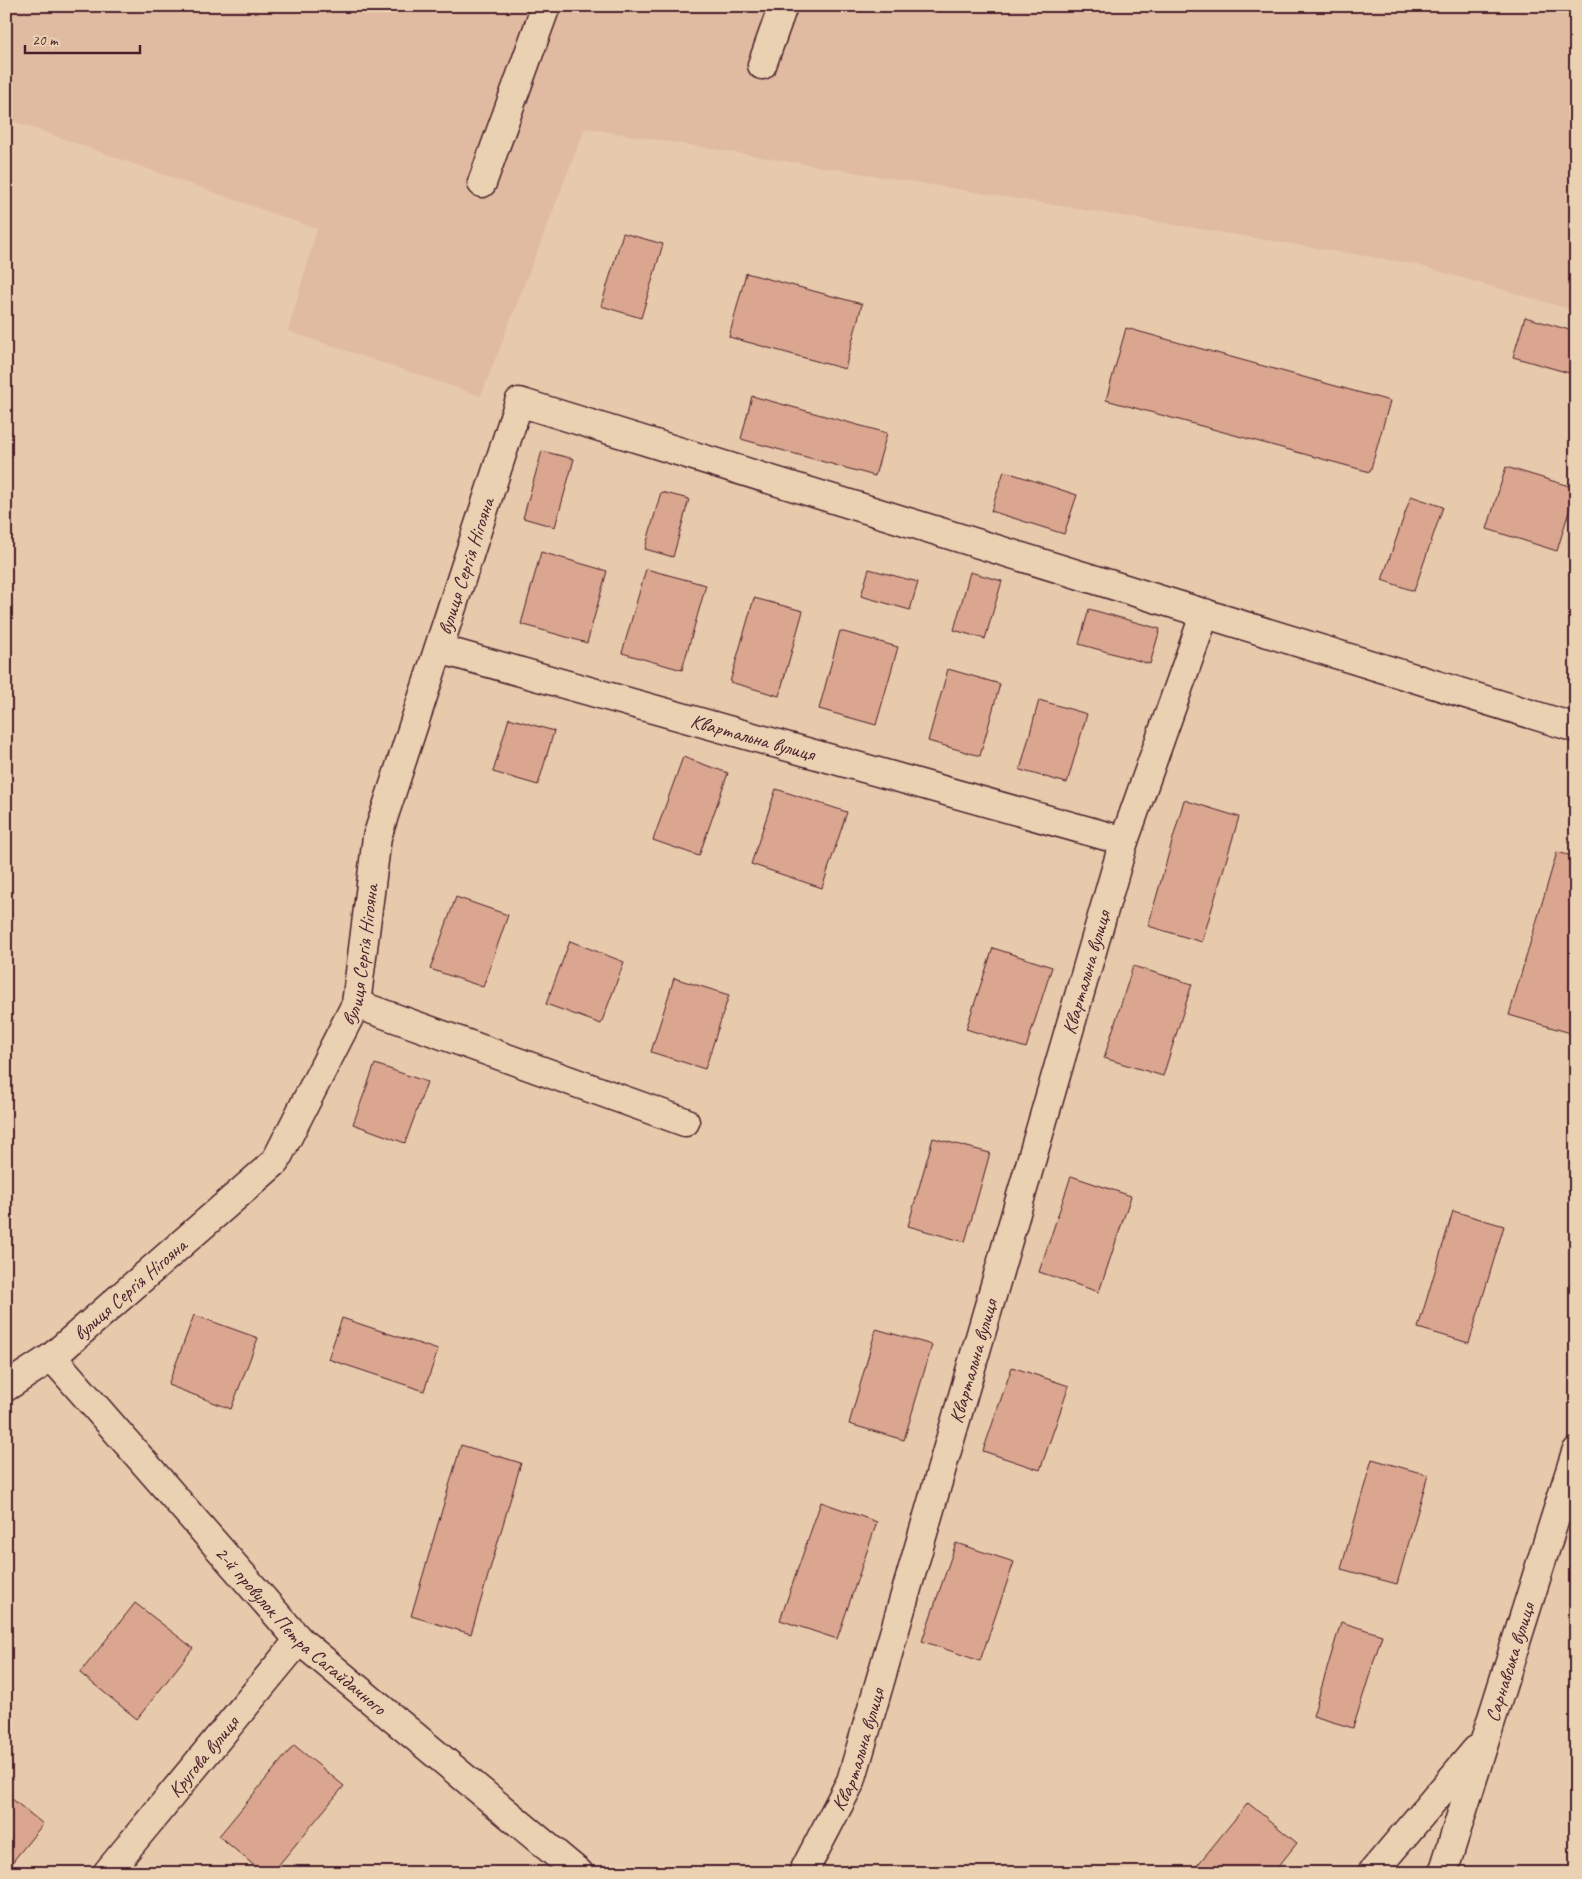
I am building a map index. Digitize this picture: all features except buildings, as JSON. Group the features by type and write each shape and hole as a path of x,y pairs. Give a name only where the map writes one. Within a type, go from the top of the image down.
{"street":[{"path":"482,183 546,6"},
{"path":"762,65 783,6"},
{"name":"вулиця Сергія Нігояна","path":"6,1387 52,1357 275,1162 356,1004 377,837 519,402 1205,613"},
{"path":"1205,613 1576,728"},
{"name":"Квартальна вулиця","path":"803,1873 851,1781 1124,841 1205,613"},
{"name":"Квартальна вулиця","path":"439,649 1124,841"},
{"path":"356,1004 685,1122"},
{"name":"2-й провулок Петра Сагайдачного","path":"52,1357 299,1640 579,1873"},
{"name":"Сарнавська вулиця","path":"1443,1873 1576,1452"},
{"name":"Кругова вулиця","path":"107,1873 299,1640"},
{"path":"1372,1873 1485,1740"}],"shaded area":[{"path":"6,6 1576,6 1576,311 1414,264 585,128 481,396 288,331 317,229 16,122 6,115"}]}
